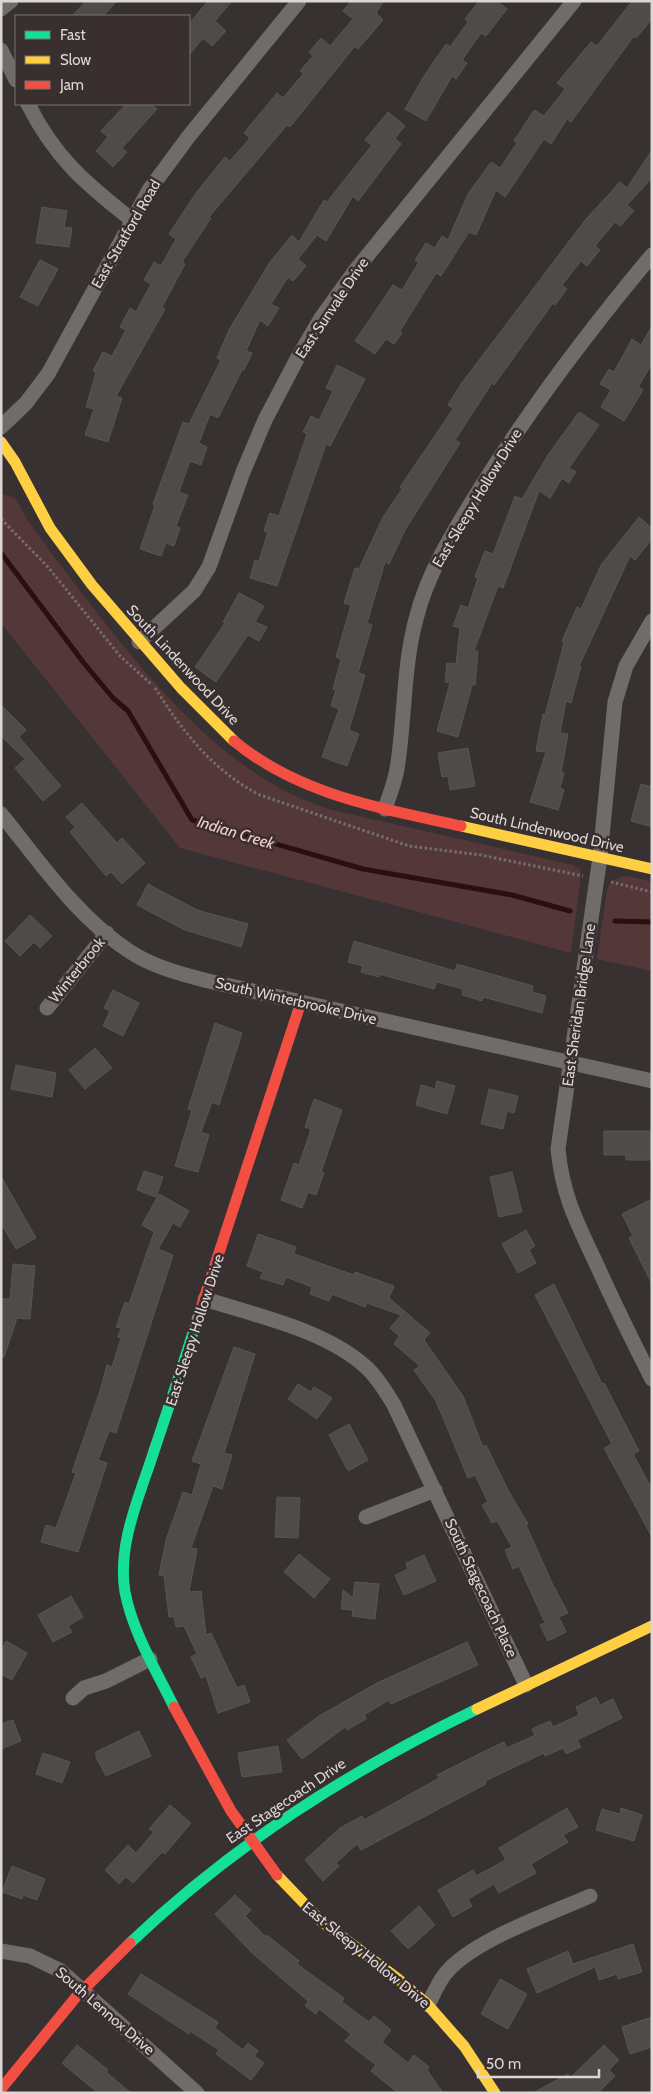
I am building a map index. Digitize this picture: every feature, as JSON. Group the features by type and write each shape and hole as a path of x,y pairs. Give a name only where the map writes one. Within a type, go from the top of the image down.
{"street":[{"path":"1,9 11,1"},
{"name":"East Stratford Road","path":"1,427 26,403 48,374 149,190 299,1"},
{"name":"East Sunvale Drive","path":"139,642 194,591 209,567 243,472 265,420 321,318 354,272 574,1"},
{"path":"1,50 15,78"},
{"path":"29,105 60,156 84,182 132,220"},
{"name":"East Sleepy Hollow Drive","path":"385,809 397,771 416,619 428,581 454,531 510,442 604,313 652,255"},
{"name":"South Lindenwood Drive","path":"1,442 14,459 49,526 139,642 210,719 244,749 269,766 312,788 354,802 652,869"},
{"name":"East Sheridan Bridge Lane","path":"652,621 626,666 615,702 600,857 558,1148 561,1177 568,1201 620,1318 652,1379"},
{"name":"South Winterbrooke Drive","path":"1,814 88,918 130,952 174,972 652,1081"},
{"name":"Winterbrook","path":"47,1008 107,933"},
{"name":"East Sleepy Hollow Drive","path":"301,1002 130,1526 124,1560 125,1591 132,1616 150,1659 217,1791 251,1840 285,1884 310,1912 428,2005 454,2031 477,2062 495,2093"},
{"name":"South Stagecoach Place","path":"205,1299 328,1341 362,1364 382,1385 394,1405 435,1490 526,1685"},
{"path":"366,1517 435,1490"},
{"name":"East Stagecoach Drive","path":"1,2089 27,2055 84,1991 152,1921 191,1887 251,1840 352,1774 402,1747 526,1685 652,1626"},
{"path":"73,1698 84,1688 106,1681 150,1659"},
{"path":"428,2005 445,1974 466,1956 495,1938 590,1896"},
{"name":"South Lennox Drive","path":"1,1951 8,1950 44,1961 61,1970 197,2093"}],"path":[{"path":"1,519 15,532"}],"shaded area":[{"path":"1,494 15,499 54,557 145,672 212,740 250,769 289,793 332,810 573,865 580,869 581,875 571,953 180,848 1,623"},
{"path":"629,876 652,882 652,971 597,959 607,889 611,882 616,879"}],"building":[{"path":"86,1 117,1 104,15 73,15"},
{"path":"208,1 232,1 215,21 226,31 212,46 203,38 190,54 190,23"},
{"path":"351,1 384,1 376,13 383,20 358,49 355,46 290,127 287,125 209,217 211,218 182,262 185,264 162,307 165,309 116,396 122,398 108,442 85,435 94,409 86,407 96,373 93,371 103,352 112,356 126,330 120,327 130,308 136,312 151,284 144,280 154,262 161,266 176,239 169,234 196,193 225,157 230,161 250,138 244,133 277,93 283,98 304,73 300,71 313,56 309,52 321,38 330,46 353,19 343,11"},
{"path":"479,1 497,1 507,9 486,36 481,33 462,60 467,63 456,79 452,76 426,121 405,109 424,76 446,44 450,47 468,22 465,19"},
{"path":"632,1 652,1 652,19 636,38 634,36 571,122 567,119 551,144 544,139 505,197 496,190 476,235 469,232 441,276 436,273 394,344 386,339 375,354 355,341 393,285 402,290 419,262 415,260 426,243 435,248 442,236 448,240 468,194 491,162 500,168 517,143 514,141 534,110 544,116 565,89 557,83 591,42 597,46"},
{"path":"125,105 151,105 157,109 122,148 127,152 113,167 96,151 108,137 101,131"},
{"path":"388,112 405,126 395,138 401,144 358,201 353,196 326,241 317,235 298,259 306,266 293,281 288,277 271,304 279,308 268,326 260,320 246,351 252,353 244,370 242,370 218,418 210,414 199,443 207,447 201,465 190,461 179,492 188,495 176,526 180,528 174,546 166,543 161,556 140,549 155,505 153,504 183,422 189,424 221,360 217,358 229,330 270,262 292,235 299,242 324,200 327,202 372,145 365,140"},
{"path":"652,150 652,178 627,205 634,211 620,226 615,222 595,246 600,250 587,266 581,261 562,285 567,289 555,305 553,303 494,385 492,383 455,440 460,443 405,530 389,564 385,562 367,623 372,625 358,673 365,675 349,730 359,734 347,766 322,757 339,709 331,706 336,690 333,689 341,659 336,657 351,605 344,603 355,568 359,569 383,517 402,489 400,487 453,409 448,405 461,384 586,219 620,182 627,188"},
{"path":"42,207 67,211 64,227 72,228 69,247 36,243"},
{"path":"40,260 58,269 38,306 20,297"},
{"path":"652,326 652,364 638,387 643,390 624,421 601,407 611,390 600,384 609,369 614,372 632,339 641,345"},
{"path":"337,365 365,379 330,446 326,444 277,586 250,578 255,560 259,561 268,532 264,531 270,513 279,516 307,434 303,432 311,416 319,420 333,391 326,388"},
{"path":"579,412 599,425 569,468 576,472 569,483 562,478 550,498 539,491 503,588 498,586 474,651 478,651 475,685 472,685 458,737 437,731 450,683 445,682 447,663 456,664 460,628 453,626 461,605 468,608 478,578 475,577 485,551 493,554 515,496 522,499 548,455"},
{"path":"639,517 652,528 652,539 635,560 630,556 579,666 581,666 571,703 566,701 560,733 568,734 561,773 564,773 560,788 564,790 558,810 530,802 546,752 536,751 543,714 545,715 564,643 562,641 577,607 581,609 601,565"},
{"path":"239,593 264,606 255,622 267,627 259,641 248,635 216,682 195,667 225,623 223,622"},
{"path":"1,705 26,730 19,737 61,786 43,801 15,768 25,759 1,736"},
{"path":"468,748 475,786 450,790 448,776 442,777 438,753"},
{"path":"641,784 652,787 652,827 631,821"},
{"path":"82,803 117,843 122,838 145,863 122,884 111,872 106,876 70,832 75,827 66,817"},
{"path":"148,884 197,910 248,924 241,947 185,930 137,905"},
{"path":"30,915 52,936 40,948 34,942 20,956 5,941"},
{"path":"354,941 455,971 457,964 533,986 532,992 546,996 542,1013 483,997 482,1001 462,995 463,989 437,982 434,989 379,974 379,977 361,972 363,966 348,962"},
{"path":"113,990 139,1003 123,1036 103,1026 110,1011 104,1008"},
{"path":"215,1023 242,1033 219,1105 212,1102 201,1132 209,1135 198,1172 175,1166 192,1110 188,1109"},
{"path":"95,1048 112,1068 85,1089 69,1070"},
{"path":"16,1065 56,1073 52,1097 11,1089"},
{"path":"437,1081 455,1086 447,1114 416,1105 421,1085 435,1089"},
{"path":"489,1089 518,1096 514,1113 507,1111 503,1129 481,1124"},
{"path":"314,1099 342,1110 321,1172 324,1173 316,1195 308,1192 302,1208 281,1200 294,1163 299,1165 311,1129 305,1127"},
{"path":"604,1131 650,1131 650,1160 626,1160 626,1155 604,1155"},
{"path":"144,1171 163,1177 156,1197 137,1190"},
{"path":"512,1172 522,1212 499,1217 490,1177"},
{"path":"1,1176 36,1238 16,1249 1,1223"},
{"path":"159,1194 189,1211 180,1227 173,1223 158,1249 173,1255 116,1433 109,1431 98,1460 107,1463 78,1552 41,1542 46,1525 56,1528 76,1473 72,1472 107,1365 112,1367 121,1338 118,1337 121,1328 116,1327 125,1302 129,1304 154,1232 142,1225"},
{"path":"652,1199 652,1284 629,1238 633,1236 622,1214"},
{"path":"526,1230 535,1246 529,1250 536,1263 518,1273 502,1244"},
{"path":"258,1234 296,1247 294,1254 354,1275 355,1272 394,1286 389,1298 430,1333 424,1340 463,1396 483,1447 486,1445 508,1490 528,1524 526,1525 552,1583 568,1613 559,1617 566,1632 548,1641 540,1625 545,1623 519,1566 513,1569 505,1550 512,1547 497,1521 492,1523 482,1505 488,1502 475,1475 468,1478 436,1401 414,1370 420,1366 394,1344 399,1336 390,1328 401,1315 367,1303 365,1307 332,1294 329,1301 310,1294 312,1287 286,1277 283,1285 260,1278 263,1272 247,1266"},
{"path":"13,1264 35,1266 30,1319 17,1318 4,1357 1,1357 1,1299 10,1299"},
{"path":"554,1284 602,1384 604,1383 639,1451 633,1454 652,1489 652,1537 604,1448 612,1444 535,1295"},
{"path":"234,1347 255,1354 224,1453 232,1455 222,1489 213,1486 191,1548 197,1549 189,1592 201,1591 206,1635 211,1633 237,1688 244,1685 250,1702 218,1713 206,1676 201,1678 191,1657 197,1654 184,1626 176,1627 174,1617 169,1617 164,1576 159,1575 166,1540 183,1492 192,1495 201,1464 192,1461"},
{"path":"298,1384 311,1392 314,1387 332,1398 317,1419 288,1399"},
{"path":"349,1424 368,1460 348,1471 329,1435"},
{"path":"277,1497 300,1498 298,1538 275,1537"},
{"path":"299,1554 330,1579 314,1598 284,1572"},
{"path":"424,1555 436,1581 404,1595 395,1575 408,1569 406,1563"},
{"path":"355,1582 379,1584 375,1619 352,1616 353,1610 341,1609 343,1590 353,1598"},
{"path":"71,1596 83,1617 68,1626 72,1632 53,1642 38,1615"},
{"path":"6,1641 27,1653 12,1680 1,1674 1,1651"},
{"path":"467,1642 478,1665 391,1704 389,1700 364,1715 366,1719 347,1730 345,1727 302,1759 287,1740 319,1716 377,1683"},
{"path":"596,1697 600,1705 613,1699 622,1718 577,1740 581,1747 566,1754 563,1748 545,1756 544,1753 485,1781 486,1784 361,1850 357,1844 336,1863 339,1866 323,1881 305,1860 340,1828 362,1816 364,1820 439,1778 437,1775 504,1742 507,1748 535,1735 532,1729 550,1721 553,1727 579,1715 576,1707"},
{"path":"13,1720 21,1741 1,1749 1,1724"},
{"path":"139,1731 151,1756 106,1776 96,1757 96,1752"},
{"path":"278,1746 282,1772 242,1777 238,1753"},
{"path":"43,1753 70,1762 62,1783 36,1774"},
{"path":"170,1805 191,1823 165,1854 162,1852 133,1883 126,1877 119,1884 105,1870 128,1845 136,1853 154,1832 149,1829"},
{"path":"567,1808 578,1827 563,1835 568,1842 531,1864 536,1873 499,1893 494,1884 468,1899 472,1906 453,1917 438,1890 473,1870 476,1876 506,1860 499,1848"},
{"path":"621,1808 642,1815 634,1841 596,1830 602,1809 620,1814"},
{"path":"12,1866 45,1879 37,1900 23,1895 22,1899 2,1892"},
{"path":"235,1895 251,1910 245,1916 266,1937 267,1935 299,1961 297,1964 344,1998 342,2002 369,2022 374,2016 391,2030 382,2042 408,2063 414,2055 429,2067 427,2070 443,2093 398,2093 371,2071 376,2065 345,2041 351,2034 319,2009 316,2014 305,2006 308,2001 252,1953 215,1914"},
{"path":"419,1906 435,1925 408,1949 391,1931"},
{"path":"633,1944 642,1972 618,1979 617,1974 599,1980 595,1967 537,1993 527,1969 568,1951 573,1964"},
{"path":"141,1974 218,2022 215,2028 243,2050 248,2043 258,2051 254,2056 264,2063 251,2080 216,2054 219,2050 190,2031 189,2034 128,1994"},
{"path":"500,1979 527,1994 508,2029 481,2014"},
{"path":"652,2017 652,2047 630,2054 622,2027"},
{"path":"77,2045 108,2070 106,2072 131,2093 98,2093 62,2063"},
{"path":"604,2045 619,2060 609,2070 615,2076 598,2093 533,2093 568,2074 570,2078"}],"waterway":[{"name":"Indian Creek","path":"1,553 83,662 113,698 128,711 192,820 363,869 512,895 570,911"},
{"name":"Indian Creek","path":"615,921 652,922"}],"traffic: fast":[{"path":"174,1707 146,1651 129,1607 123,1574 124,1556 131,1520 198,1317"},
{"path":"130,1943 169,1907 210,1874 294,1812 383,1758 477,1709"}],"traffic: slow":[{"path":"1,442 15,462 50,528 92,585 181,688 234,741"},
{"path":"461,826 652,869"},
{"path":"477,1709 652,1626"},
{"path":"277,1875 321,1921 398,1979 427,2004 464,2046 495,2093"}],"traffic: jam":[{"path":"234,741 286,775 313,787 401,813 461,826"},
{"path":"198,1317 301,1002"},
{"path":"174,1707 231,1811 277,1875"},
{"path":"1,2089 76,1997 130,1943"}]}
